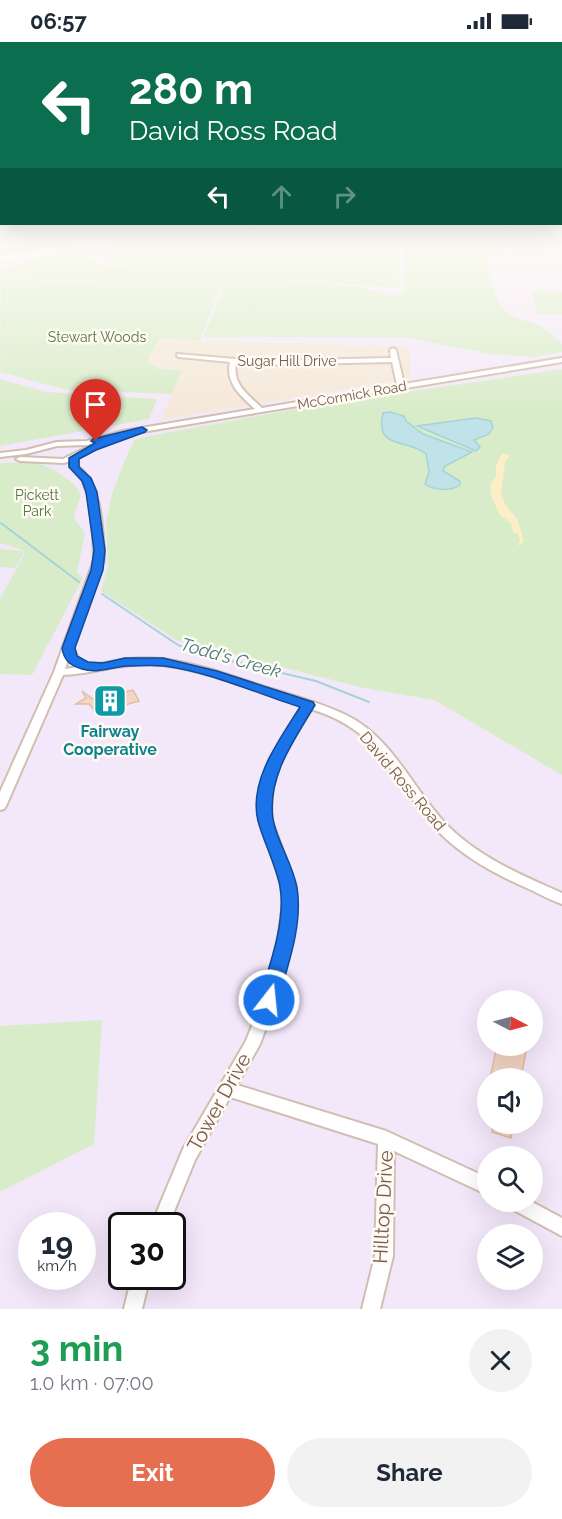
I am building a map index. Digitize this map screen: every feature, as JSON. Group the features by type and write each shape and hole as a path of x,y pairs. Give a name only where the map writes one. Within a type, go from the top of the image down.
{"street":[{"path":"393,350 401,387"},
{"name":"Sugar Hill Drive","path":"179,355 233,362 395,360"},
{"name":"McCormick Road","path":"47,447 562,360"},
{"path":"233,362 230,370 234,383 260,410"},
{"name":"McCormick Road","path":"0,457 49,460 77,456 142,430"},
{"path":"0,806 69,648 99,560 99,542 87,480 74,467 81,450 73,444"},
{"path":"47,447 42,452 49,460 80,481 92,501"},
{"path":"0,457 47,447"},
{"path":"69,648 70,657 74,662 86,666 103,667"},
{"name":"David Ross Road","path":"59,672 93,670 125,662 163,662 213,674 308,705 351,723 369,737 424,807 456,842 493,867 562,899"},
{"name":"Tower Drive","path":"165,1212 189,1155 252,1044 269,1000 285,942 289,914 289,886 269,833 264,807 268,780 275,760 308,705"},
{"name":"Hilltop Drive","path":"227,1089 386,1139 477,1182"},
{"name":"Hilltop Drive","path":"371,1309 384,1256 386,1139"},
{"path":"534,1212 562,1227"},
{"path":"132,1309 137,1290"}],"shaded area":[{"path":"0,296 562,296 562,1309 0,1309","holes":["159,339 410,346 410,379 161,420 182,370 160,369 147,362"]},
{"path":"159,339 411,346 410,379 161,420 182,370 160,369 147,361"}],"green space":[{"name":"Stewart Woods","path":"1,296 217,296 200,340 159,339 147,361 160,369 182,370 172,394 67,390 0,372"},
{"path":"220,296 496,296 503,308 513,316 547,330 562,344 562,352 535,357 490,354 405,337 206,337 204,335"},
{"path":"533,296 562,296 562,315 537,314"},
{"path":"562,369 562,775 434,700 364,688 176,640 101,591 108,566 106,521 113,491 127,455 134,441 139,438 306,407"},
{"path":"0,379 47,392 157,399 149,419 0,446"},
{"name":"Pickett Park","path":"34,462 61,474 78,490 80,498 74,518 85,533 77,573 83,578 32,675 0,674 0,599 26,551 0,543 0,463"},
{"path":"0,549 25,551 15,568 0,567"},
{"path":"102,1020 94,1144 0,1192 0,1026"}],"sand":[{"path":"502,453 510,455 505,462 501,494 506,506 517,519 524,540 521,545 518,545 520,541 518,534 513,532 511,523 500,515 491,496 490,485 496,477 496,465"}],"water":[{"path":"390,412 404,416 406,421 423,434 472,452 445,466 443,471 460,481 460,485 443,489 425,484 429,472 426,454 419,449 395,442 384,433 383,413"},
{"path":"476,418 491,421 493,427 489,434 474,440 480,447 476,451 417,426"}],"building":[{"name":"Fairway Cooperative","path":"133,690 139,701 97,713 89,704 76,704 86,698 82,691 93,699"},
{"path":"495,1056 525,1056 523,1068 492,1068"},
{"path":"498,1134 512,1134 511,1138"}],"waterway":[{"name":"Todd's Creek","path":"1,523 79,582"},
{"name":"Todd's Creek","path":"102,594 178,645 214,657 316,681 369,702"}],"place":[{"name":"Fairway Cooperative","path":"110,701"}],"route":[{"path":"96,441 142,430 107,442 74,458 74,467 87,480 92,492 100,550 97,570 69,648 70,657 74,662 80,665 103,667 125,662 163,662 213,674 308,705 275,760 266,790 265,819 289,886 290,901 285,942 269,1000"}]}
